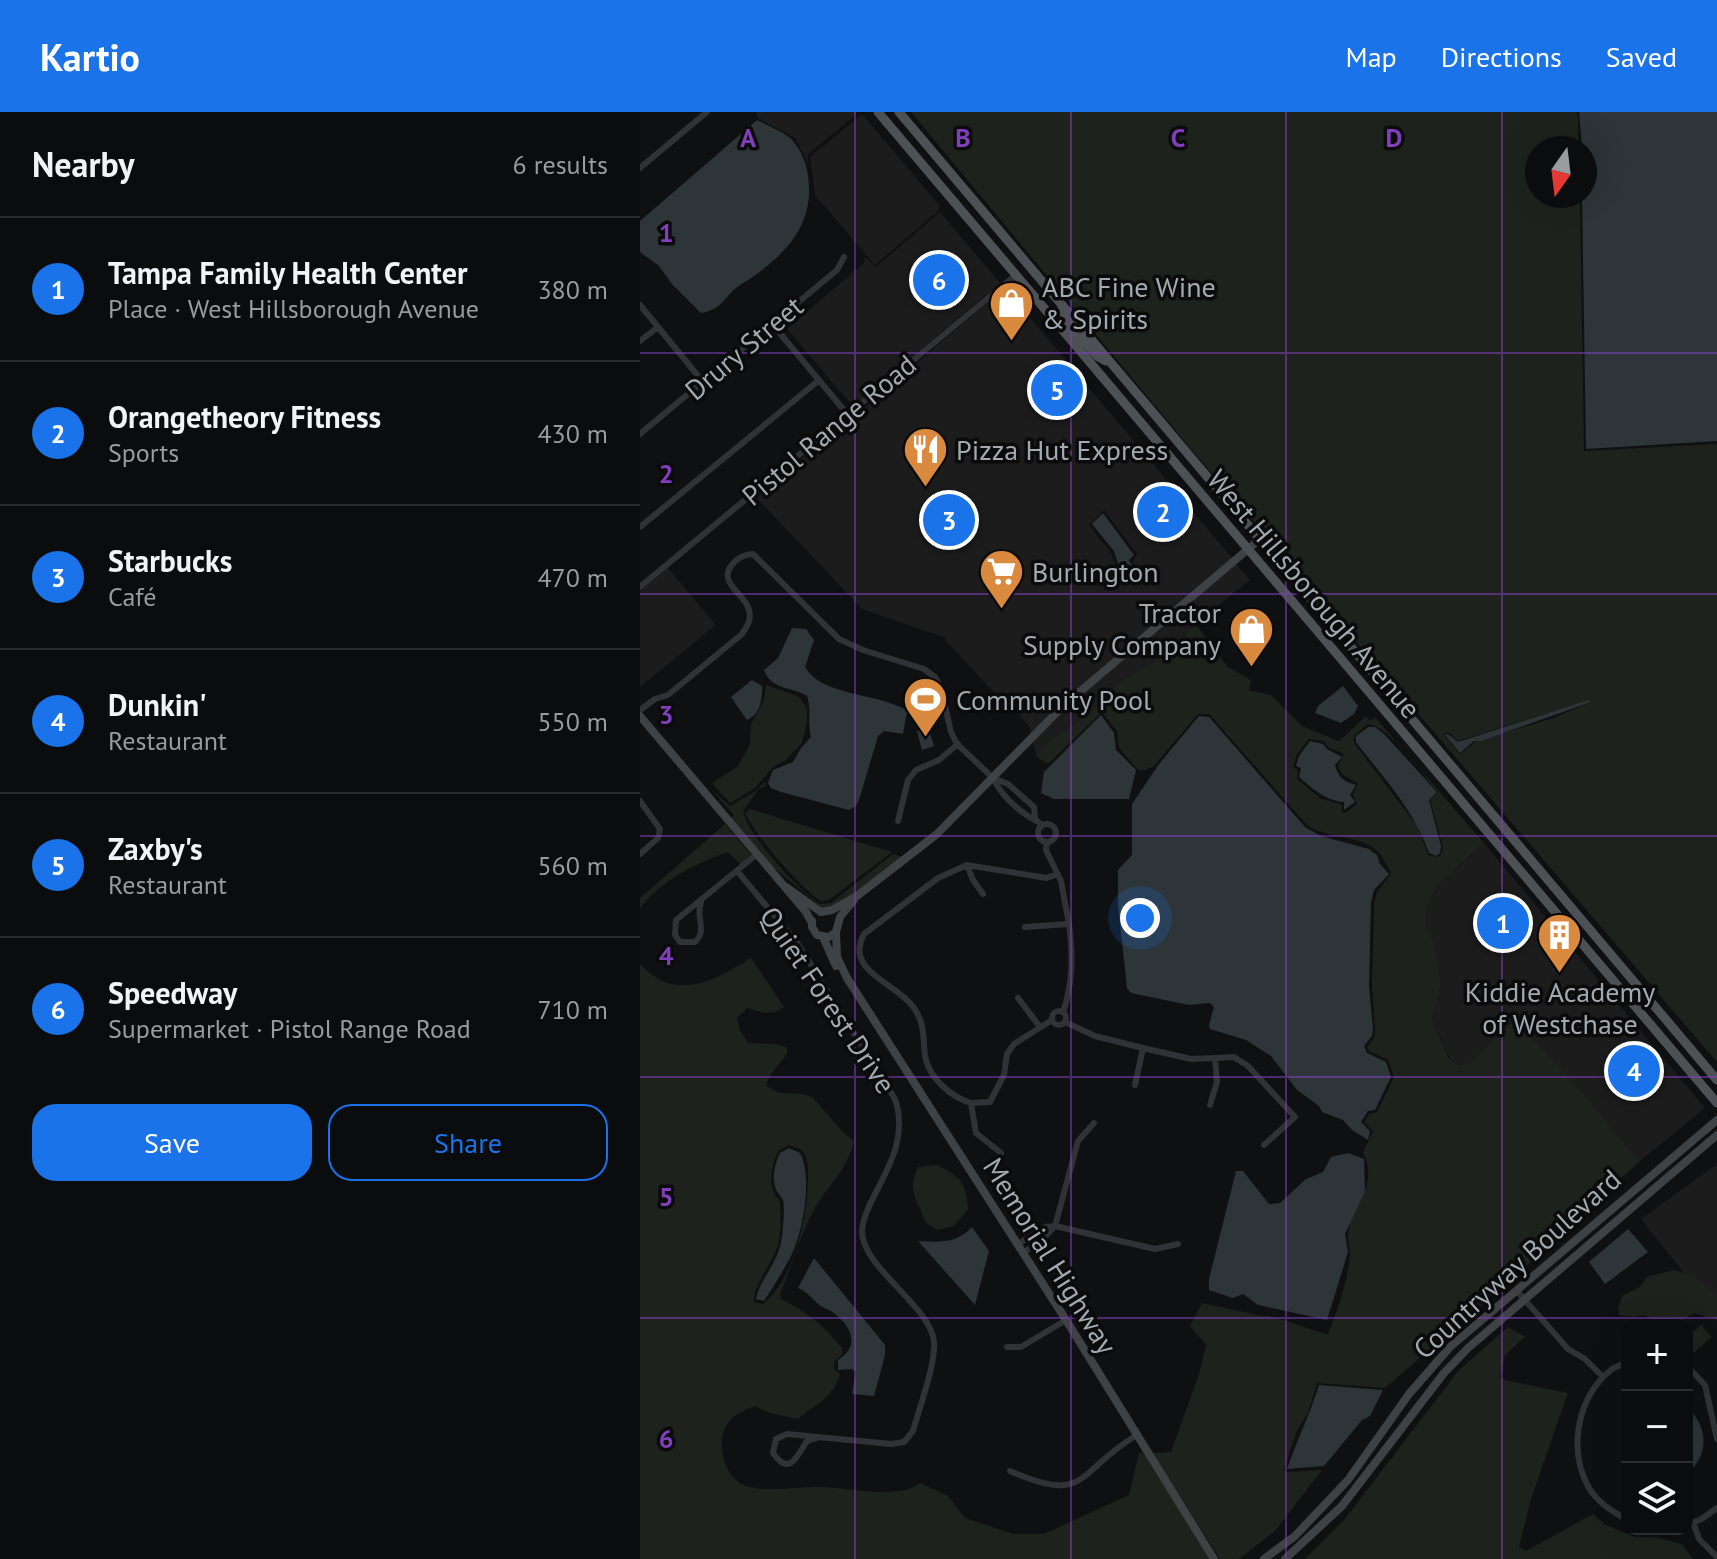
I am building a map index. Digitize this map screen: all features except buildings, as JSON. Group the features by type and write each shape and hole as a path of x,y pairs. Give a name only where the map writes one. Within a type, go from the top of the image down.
{"main road":[{"name":"West Hillsborough Avenue","path":"878,112 1717,1103"},
{"name":"West Hillsborough Avenue","path":"899,112 1717,1080"},
{"path":"929,171 949,182 1016,261 1022,261"},
{"path":"1017,274 1031,280 1097,356 1115,367"}],"street":[{"path":"640,168 707,112"},
{"name":"Drury Street","path":"640,434 837,270 844,257"},
{"name":"Pistol Range Road","path":"640,587 1017,274"},
{"path":"640,305 703,382"},
{"path":"773,325 848,415"},
{"path":"640,341 658,327"},
{"path":"640,527 818,381"},
{"path":"812,923 821,912 832,910 857,896 937,834 1063,706 1260,539"},
{"path":"640,710 655,699 668,695 742,634 749,623 750,614 748,605 730,585 728,569 742,555 753,554 839,639 924,669 935,677 941,688 951,732 958,744 993,778 1000,792 1042,825"},
{"path":"640,716 784,886 821,912"},
{"path":"898,821 908,780 916,770 939,760 958,744"},
{"path":"993,778 1008,784 1034,807 1035,818"},
{"path":"640,801 660,829 658,838 640,854"},
{"path":"1047,843 1040,840 1037,832 1048,823 1056,828 1057,835 1047,843 1046,850 1061,881 1072,955 1072,986 1063,1013 1065,1022"},
{"path":"701,903 698,911 703,930 700,937 695,942 680,942 675,935 676,920 701,903 756,855"},
{"path":"1057,874 1047,878 967,865 952,870 924,887 864,934 858,944 862,963 875,977 908,1000 923,1021 925,1059 936,1078 955,1099 971,1103 990,1102 1004,1075 1007,1054 1014,1044 1052,1020 1054,1013 1063,1013"},
{"path":"967,865 983,894"},
{"path":"973,880 985,868"},
{"name":"Quiet Forest Drive","path":"738,872 798,944 895,1099 900,1136 863,1223 863,1241 872,1257 929,1325 934,1342 910,1438 899,1444 891,1444 817,1438 780,1435 773,1446 773,1453 783,1462 790,1463 796,1460 807,1441 817,1438"},
{"name":"Memorial Highway","path":"784,886 812,923 814,931 823,937 837,968 847,978"},
{"path":"823,937 836,932 840,917 857,896"},
{"path":"1025,927 1069,924"},
{"name":"Memorial Highway","path":"836,932 837,957 847,978 1066,1320 1214,1559"},
{"path":"1018,998 1040,1027"},
{"path":"1052,1020 1057,1025 1065,1022 1095,1036 1191,1059 1234,1057 1248,1066 1295,1117 1264,1145"},
{"path":"1135,1085 1143,1048"},
{"path":"1210,1105 1217,1082 1215,1058"},
{"path":"971,1103 976,1133 1001,1153"},
{"name":"Countryway Boulevard","path":"1264,1559 1295,1536 1348,1480 1427,1371 1450,1347 1717,1120"},
{"path":"1055,1226 1078,1141 1094,1123"},
{"name":"Countryway Boulevard","path":"1285,1559 1342,1506 1444,1373 1524,1299 1717,1135"},
{"path":"1020,1249 1045,1227 1055,1226 1155,1249 1178,1244"},
{"path":"1517,1291 1568,1349 1585,1359 1603,1377"},
{"path":"1007,1347 1021,1347 1066,1320"},
{"path":"1621,1365 1595,1385 1582,1410 1577,1442 1590,1489 1601,1502 1621,1516"},
{"path":"1693,1372 1705,1385 1717,1439"},
{"path":"1010,1471 1033,1481 1063,1487 1087,1476 1112,1449 1137,1435"},
{"path":"1376,1442 1386,1449"},
{"path":"1693,1521 1717,1508"},
{"path":"1693,1528 1717,1557"}],"shaded area":[{"path":"756,112 857,114 808,154 808,163 795,138 758,118"},
{"path":"911,112 1576,112 1579,136 1525,136 1525,208 1580,208 1584,451 1717,444 1717,1062 1191,449","holes":["1588,700 1591,702 1553,718 1475,742 1460,754 1444,735 1448,732 1458,741"]},
{"path":"1579,112 1717,112 1717,441 1586,449 1582,208 1597,208 1597,136 1581,136"},
{"path":"862,114 940,206 937,212 875,265 815,195 810,157"},
{"path":"757,120 787,136 801,153 809,183 804,220 788,246 766,267 719,305 701,313 659,266 640,252 640,221"},
{"path":"940,212 1000,283 851,408 851,404 787,329 864,263 865,257 876,267"},
{"path":"1005,288 1232,558 1061,703 1030,734 1030,728 1020,715 988,686 946,638 862,609 755,496","holes":["1104,510 1137,554 1133,561 1135,569 1128,575 1119,576 1111,553 1089,525"]},
{"path":"1103,513 1134,555 1129,560 1133,567 1121,573 1114,551 1092,524"},
{"path":"1236,564 1250,580 1195,624 1170,651 1117,684 1092,711 1051,739 1037,757 1032,741 1065,709"},
{"path":"668,568 716,625 640,687 640,591"},
{"path":"1195,624 1228,667 1251,680 1249,690 1271,695 1302,726 1339,741 1366,716 1370,721 1375,717 1411,758 1385,733 1367,724 1354,736 1354,743 1418,827 1428,855 1441,855 1443,847 1430,800 1438,792 1417,766 1484,843 1439,884 1428,902 1425,927 1434,942 1441,985 1432,1019 1449,1059 1459,1065 1470,1062 1511,1023 1523,1030 1556,1064 1640,1161 1520,1272 1385,1388 1317,1383 1284,1470 1322,1470 1276,1530 1239,1559 1220,1559 1152,1453 1171,1452 1199,1374 1206,1345 1190,1326 1202,1303 1275,1318 1328,1334 1347,1274 1350,1225 1368,1177 1363,1152 1373,1131 1364,1122 1370,1114 1377,1112 1394,1077 1388,1060 1367,1047 1374,1038 1375,1029 1372,986 1374,904 1377,892 1391,873 1382,856 1372,847 1307,825 1209,714 1198,714 1154,766 1145,770 1138,770 1119,748 1117,731 1102,712 1048,764 1037,757 1051,739 1092,711 1117,684 1170,651","holes":["1309,739 1324,741 1328,747 1344,754 1338,766 1346,777 1358,783 1353,795 1357,804 1345,813 1342,812 1342,805 1320,798 1297,779 1298,770 1293,767 1297,754"]},
{"path":"792,628 806,629 814,640 805,667 813,677 824,684 907,711 903,734 884,731 878,736 859,800 849,810 781,792 771,788 768,783 773,770 793,762 811,737 807,696 772,682 764,670 778,658"},
{"path":"752,680 762,686 762,696 758,710 747,720 731,697"},
{"path":"766,685 798,696 807,709 802,743 786,760 773,767 755,788 730,803 712,783 738,766 750,744 751,724 764,700"},
{"path":"1343,686 1358,706 1354,714 1341,723 1315,713 1318,706"},
{"path":"1588,700 1591,702 1474,741 1460,753 1445,735 1458,742"},
{"path":"1101,715 1114,733 1116,750 1136,770 1129,799 1054,799 1041,793 1044,772"},
{"path":"1199,716 1209,717 1305,827 1321,836 1369,849 1377,855 1389,874 1374,890 1371,903 1369,986 1373,1029 1364,1046 1367,1053 1386,1062 1391,1077 1375,1110 1368,1111 1361,1122 1370,1131 1368,1140 1343,1120 1322,1112 1319,1106 1297,1090 1271,1056 1246,1040 1210,1029 1214,1007 1210,1003 1189,1005 1131,993 1127,988 1118,904 1118,870 1132,855 1132,804 1159,764"},
{"name":"Community Pool","path":"928,727 934,746 922,750 917,731"},
{"path":"1368,727 1375,727 1384,734 1437,792 1429,800 1441,846 1436,856 1429,853 1406,808 1356,742 1356,736"},
{"path":"1310,741 1323,744 1342,757 1335,765 1338,773 1345,781 1356,785 1350,795 1355,802 1344,810 1344,802 1326,797 1299,777 1301,768 1296,766 1299,756"},
{"path":"765,781 766,786 759,789 743,811 747,821 775,861 820,904 831,903 893,854 903,857 842,902 822,908 758,853 730,819 734,815 711,789 730,806 756,791"},
{"path":"750,809 892,852 829,900 821,901 790,873 768,847 745,813"},
{"path":"725,824 751,855 741,865 728,852 704,862 669,881 640,908 640,898"},
{"path":"1484,843 1705,1108 1640,1161 1518,1025 1511,1023 1470,1062 1459,1065 1450,1059 1432,1019 1441,985 1425,927 1428,902 1439,884"},
{"path":"751,958 784,1007 770,1013 747,1008 737,1018 740,1031 748,1043 786,1047 788,1052 772,1072 766,1086 780,1093 805,1094 813,1098 854,1141 845,1165 808,1222 780,1294 781,1299 822,1326 842,1348 842,1354 834,1362 834,1369 840,1374 829,1395 798,1419 770,1413 756,1406 732,1419 726,1426 722,1442 724,1459 731,1475 744,1485 762,1489 817,1487 888,1492 907,1490 920,1483 948,1496 965,1518 1013,1534 1044,1534 1129,1495 1139,1453 1144,1453 1211,1559 640,1559 640,964 667,983 681,985 709,980","holes":["789,1145 801,1150 807,1160 808,1189 803,1225 784,1278 763,1304 754,1302 754,1296 776,1249 780,1232 780,1203 772,1188 772,1172 778,1151"]},
{"path":"789,1148 800,1153 804,1164 805,1206 795,1247 764,1301 756,1299 782,1237 784,1208 775,1185 774,1171 780,1153"},
{"path":"1348,1153 1364,1159 1365,1192 1345,1234 1348,1252 1327,1320 1258,1305 1243,1294 1233,1298 1209,1290 1209,1279 1236,1171 1243,1171 1269,1204 1280,1203 1306,1179 1323,1172 1331,1157"},
{"path":"1717,1164 1717,1293 1684,1273 1641,1219"},
{"path":"937,1165 961,1182 968,1210 954,1226 937,1230 925,1222 914,1195 913,1183 918,1167"},
{"path":"972,1227 989,1251 975,1305 918,1241 953,1239"},
{"path":"1628,1229 1648,1252 1605,1284 1589,1262"},
{"path":"814,1258 885,1345 874,1396 852,1394 856,1372 852,1369 838,1370 838,1360 845,1355 851,1343 846,1325 798,1288"},
{"path":"1675,1270 1692,1276 1717,1293 1717,1320 1694,1313 1684,1319 1619,1315 1622,1296 1640,1287 1647,1277"},
{"path":"1701,1325 1712,1337 1693,1353 1693,1332"},
{"path":"1508,1327 1525,1337 1505,1355 1500,1379 1568,1393 1531,1499 1519,1547 1526,1551 1593,1514 1606,1525 1621,1531 1621,1535 1656,1537 1682,1544 1693,1559 1305,1559 1344,1520 1459,1370"},
{"path":"1319,1385 1383,1390 1370,1416 1362,1420 1324,1466 1287,1469 1312,1406"},
{"path":"1693,1414 1704,1440 1700,1458 1694,1466"}],"place":[{"name":"Speedway","path":"939,280"},
{"name":"ABC Fine Wine & Spirits","path":"1011,342"},
{"name":"Zaxby's","path":"1057,390"},
{"name":"Pizza Hut Express","path":"925,489"},
{"name":"Orangetheory Fitness","path":"1163,512"},
{"name":"Starbucks","path":"949,520"},
{"name":"Burlington","path":"1001,611"},
{"name":"Tractor Supply Company","path":"1252,668"},
{"name":"Community Pool","path":"925,739"},
{"name":"Tampa Family Health Center","path":"1503,923"},
{"name":"Kiddie Academy of Westchase","path":"1560,974"},
{"name":"Dunkin'","path":"1634,1071"}]}
